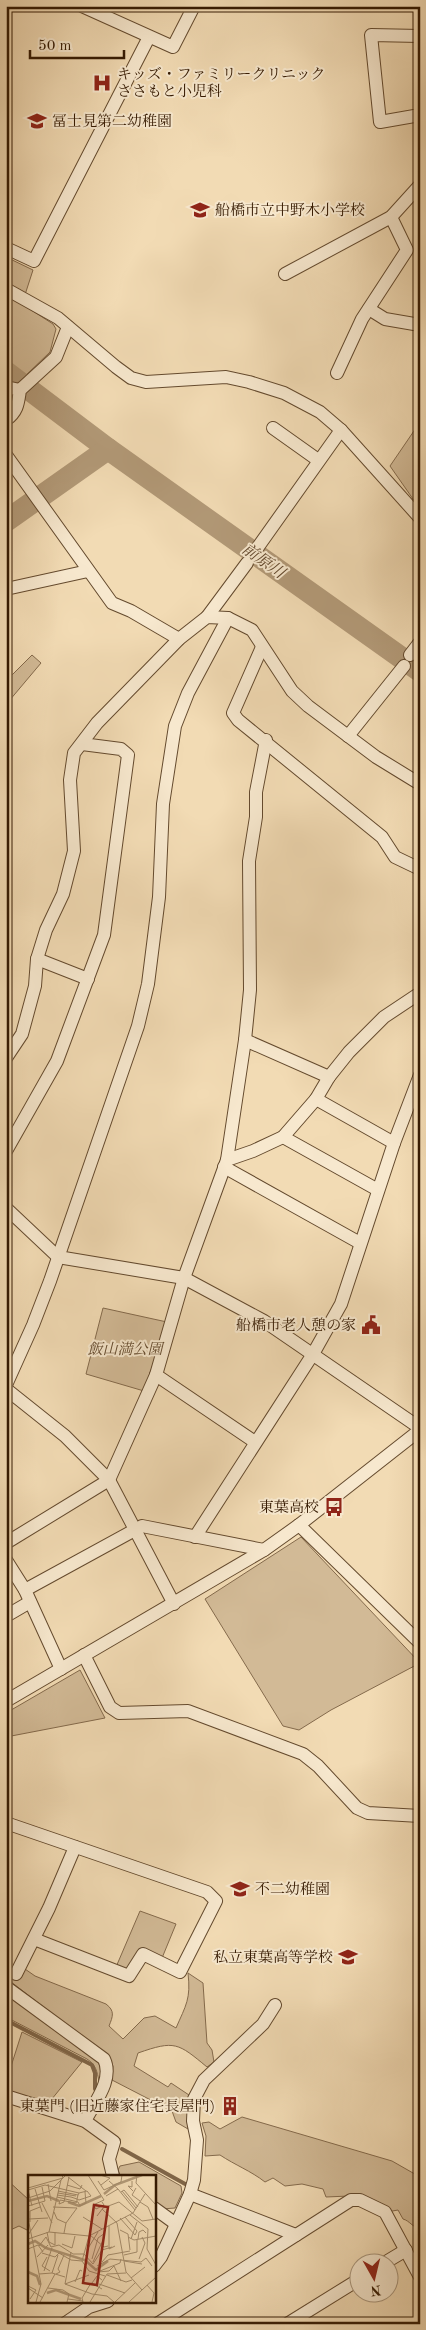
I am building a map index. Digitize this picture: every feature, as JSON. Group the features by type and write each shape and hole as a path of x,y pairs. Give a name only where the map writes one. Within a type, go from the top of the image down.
{"street":[{"path":"82,6 173,47 194,6"},
{"path":"420,36 371,36 380,122 420,115"},
{"path":"6,248 34,261 149,37"},
{"path":"285,274 391,217 420,185"},
{"path":"337,373 369,309 407,250 391,217"},
{"path":"6,288 58,318 116,368 131,378 146,382 226,377 284,393 320,412 341,430 420,518"},
{"path":"369,309 385,319 420,325"},
{"path":"6,420 14,414 18,405 20,390 56,357 68,327"},
{"path":"6,387 20,390"},
{"path":"273,428 318,460"},
{"path":"258,547 341,430"},
{"path":"6,455 112,603 131,611 179,639"},
{"path":"6,1058 22,1034 35,986 37,959 46,930 63,894 74,851 70,780 74,753 98,723 179,639 206,617 247,563"},
{"path":"6,589 88,571"},
{"path":"206,617 228,618 252,630 292,691 376,757 420,784"},
{"path":"174,1604 109,1480 65,1436 6,1387 34,1325 138,1026 148,984 159,897 163,804 175,726 188,693 228,618"},
{"path":"348,736 420,642"},
{"path":"262,647 233,713 238,720 266,740 382,837 395,857 420,869"},
{"path":"6,1543 109,1480 156,1375 184,1278 226,1163 245,1040 250,990 249,861 256,817 256,792 266,740"},
{"path":"6,1150 57,1061 104,935 128,755 121,749 82,744"},
{"path":"37,959 88,979"},
{"path":"226,1163 283,1137 316,1099 329,1077 372,1028 420,993"},
{"path":"245,1040 329,1077"},
{"path":"195,1537 313,1354 340,1304 394,1143 420,1075"},
{"path":"316,1099 394,1143"},
{"path":"283,1137 378,1190"},
{"path":"226,1163 360,1243"},
{"path":"6,1208 58,1257 184,1278 264,1320 420,1429 299,1525 264,1550 6,1701"},
{"path":"156,1375 255,1442"},
{"path":"299,1525 420,1643"},
{"path":"25,1590 142,1526 264,1550"},
{"path":"6,1560 25,1590 61,1669"},
{"path":"6,1616 30,1602"},
{"path":"84,1656 110,1707 119,1713 188,1710 303,1754 318,1766 357,1808 368,1813 420,1816"},
{"path":"6,1823 207,1892 216,1901 180,1972 143,1954 129,1976 34,1939"},
{"path":"16,1974 34,1939 75,1847"},
{"path":"6,1987 104,2059 108,2069 107,2079 85,2122"},
{"path":"155,2265 161,2257 190,2194 194,2180 196,2140 193,2121 194,2099 204,2080 263,2024 275,2005"},
{"path":"6,2096 85,2122 114,2142 109,2164 113,2175"},
{"path":"190,2194 296,2235"},
{"path":"157,2324 351,2200 360,2200 385,2212 420,2277"},
{"path":"155,2209 176,2224"},
{"path":"398,2255 406,2250"},
{"path":"288,2324 348,2286"},
{"path":"64,2324 89,2307 105,2302"}],"green space":[{"path":"6,257 33,270 22,304 53,324 56,329 50,352 21,380 6,370"},
{"path":"418,425 420,426 420,509 390,466"},
{"path":"32,655 41,663 6,707 6,681"},
{"name":"飯山満公園","path":"103,1308 167,1322 144,1391 86,1374"},
{"path":"301,1537 420,1663 331,1710 299,1730 283,1726 205,1599"},
{"path":"80,1670 105,1718 6,1737 6,1713"},
{"path":"140,1911 176,1924 162,1958 143,1949 127,1971 116,1967"},
{"path":"25,1969 35,1976 106,2004 111,2009 112,2014 109,2026 123,2039 144,2018 155,2016 176,2028 188,1996 188,1973 203,1983 207,2043 212,2050 214,2062 207,2067 182,2049 168,2045 138,2053 134,2066 168,2087 171,2083 189,2095 188,2129 176,2122 172,2111 112,2080 113,2066 107,2056 6,1978 6,1973 19,1979"},
{"path":"6,1992 97,2060 102,2070 99,2082 96,2069 87,2059 6,2017"},
{"path":"22,2032 82,2062 47,2105 6,2092 6,2082"},
{"path":"242,2117 392,2161 420,2177 420,2232 419,2228 403,2219 398,2210 387,2212 349,2196 326,2197 323,2189 302,2184 285,2186 273,2178 265,2182 220,2155 205,2156 206,2136 202,2123 209,2122 220,2129"},
{"path":"139,2162 181,2186 182,2193 175,2208 162,2209 155,2204 155,2175 120,2175 118,2170 120,2166"},
{"path":"6,2179 28,2199 28,2230 19,2226 6,2232"}],"waterway":[{"name":"前原川","path":"6,372 108,449"},
{"name":"前原川","path":"6,521 108,449 420,671"},
{"path":"6,2020 92,2065 95,2073 95,2089"},
{"path":"122,2149 187,2185"}],"place":[{"name":"キッズ・ファミリークリニック ささもと小児科","path":"102,83"},
{"name":"冨士見第二幼稚園","path":"37,121"},
{"name":"船橋市立中野木小学校","path":"200,210"},
{"name":"船橋市老人憩の家","path":"371,1325"},
{"name":"東葉高校","path":"334,1507"},
{"name":"不二幼稚園","path":"240,1889"},
{"name":"私立東葉高等学校","path":"348,1957"},
{"name":"東葉門 (旧近藤家住宅長屋門)","path":"230,2106"}]}
